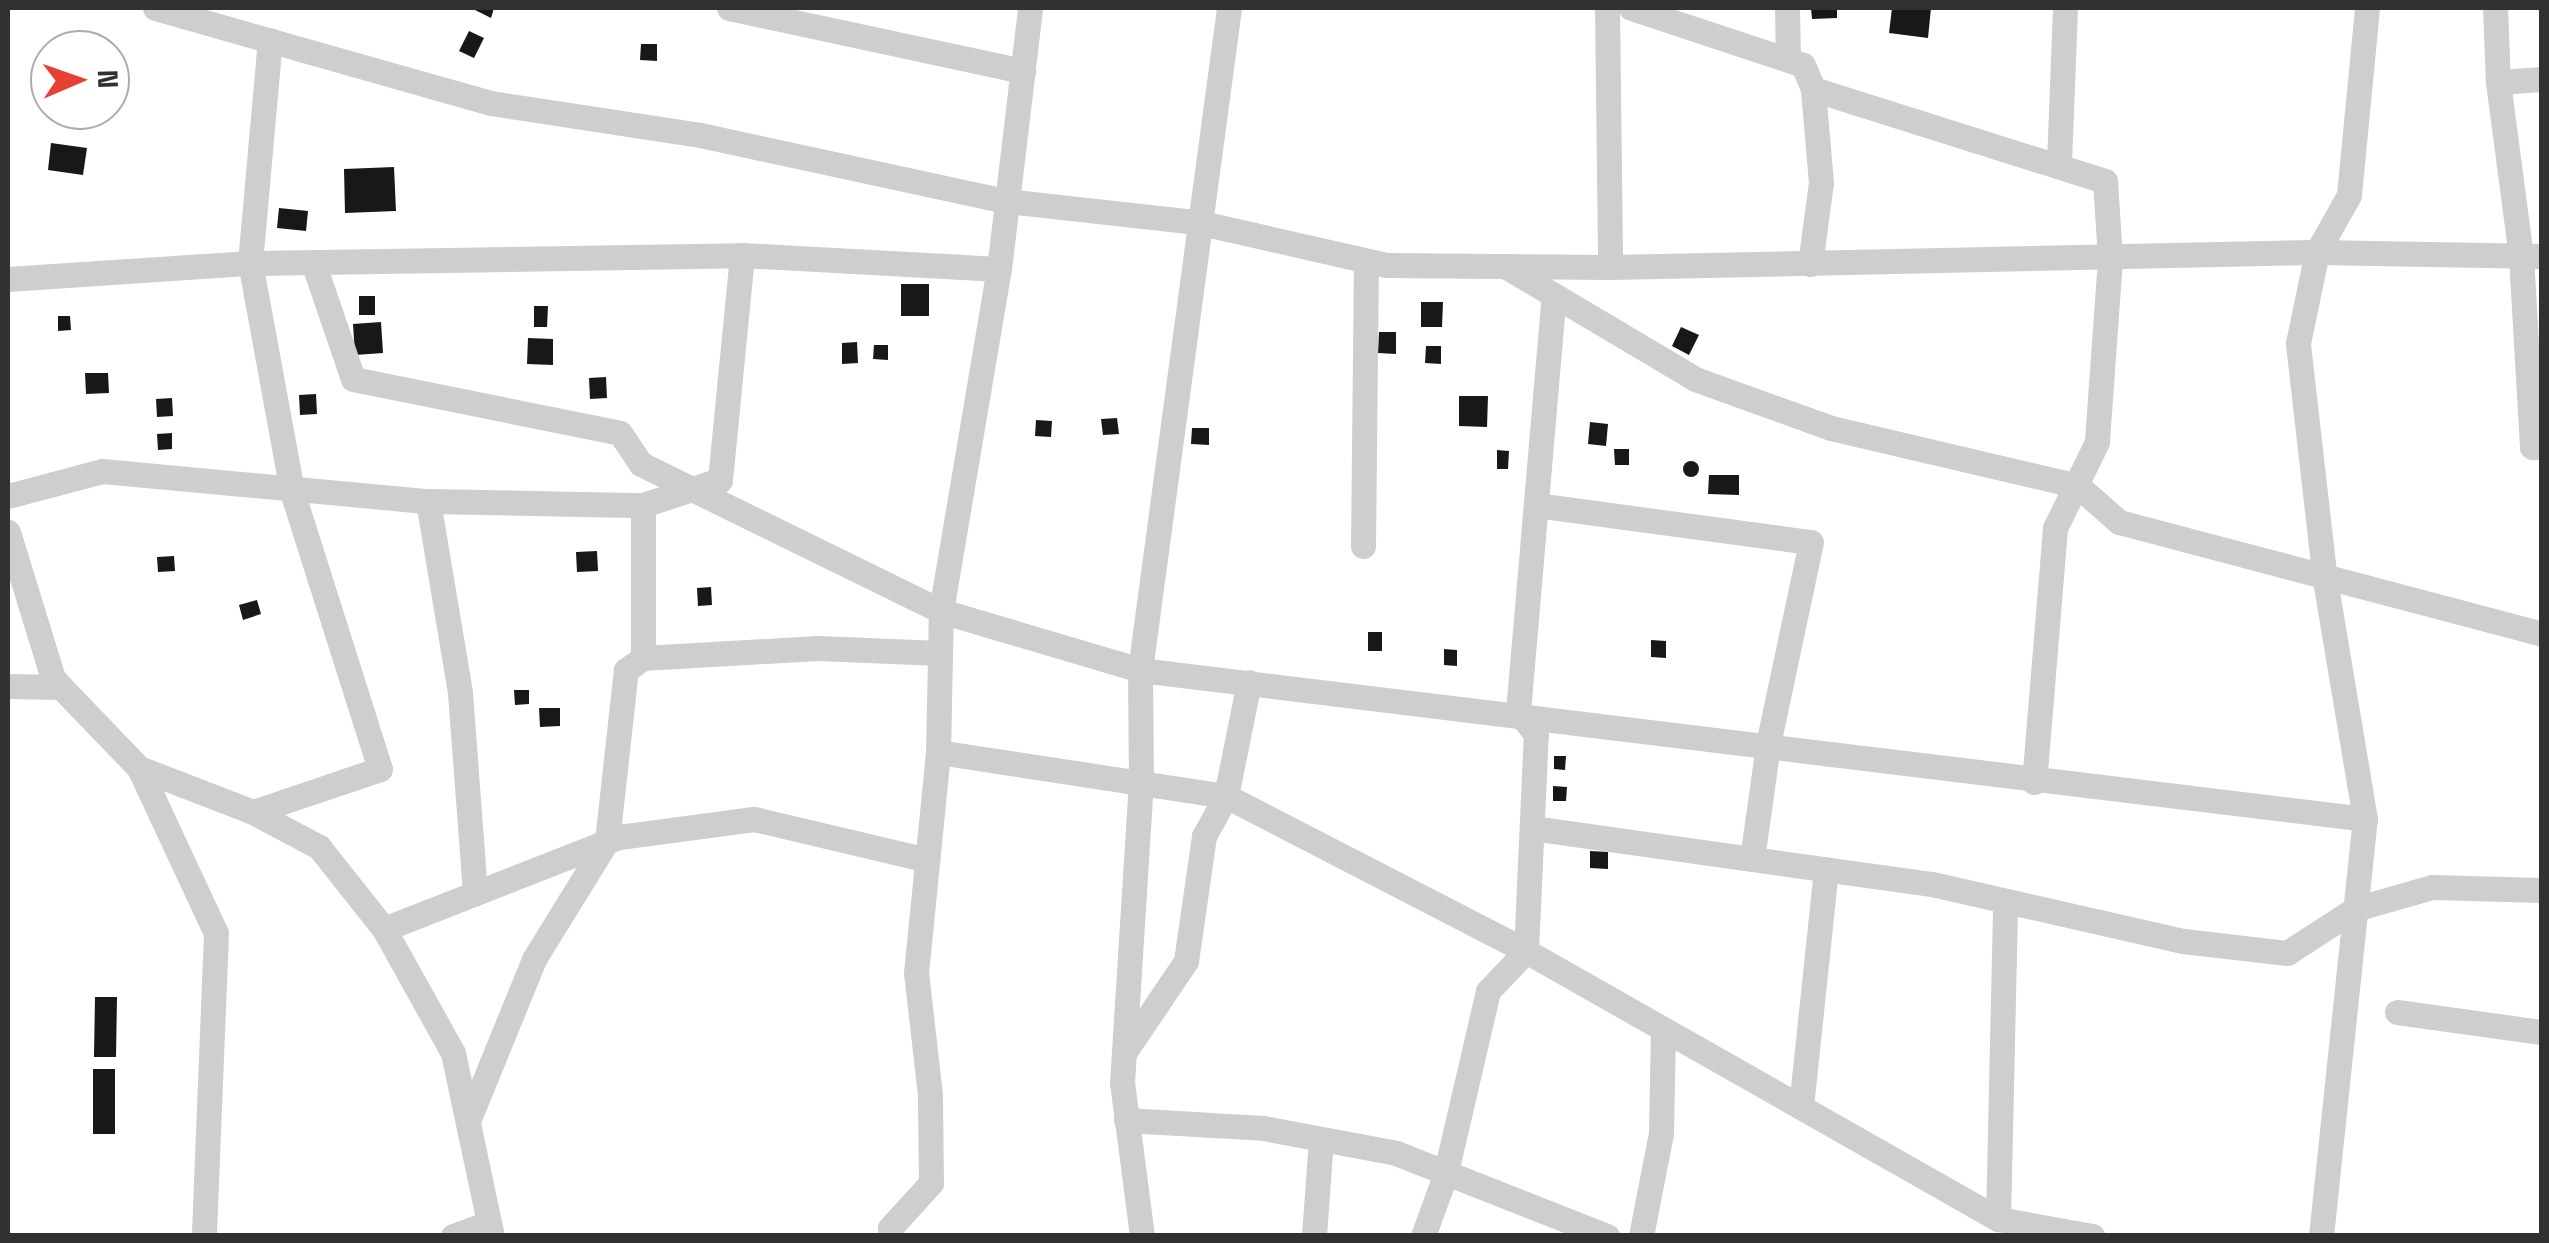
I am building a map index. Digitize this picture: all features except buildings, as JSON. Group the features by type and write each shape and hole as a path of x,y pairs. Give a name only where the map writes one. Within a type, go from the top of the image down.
{"street":[{"path":"158,8 491,102 700,135 1006,201 1197,222 1366,261 1610,268 2317,252 2531,256"},
{"path":"729,8 1023,71"},
{"path":"892,1236 890,1228 930,1183 930,1095 916,973 938,752 941,611 999,269 1030,8"},
{"path":"1142,1236 1126,1120 1124,1054 1141,784 1140,670 1197,222 1229,8"},
{"path":"1607,8 1610,268"},
{"path":"1631,8 1803,64 1813,89 1821,182 1810,264"},
{"path":"1787,8 1788,60"},
{"path":"2060,8 2060,164"},
{"path":"2321,1236 2365,820 2325,581 2298,343 2317,252 2349,195 2367,8"},
{"path":"2496,8 2498,82 2531,256 2532,447 2542,448"},
{"path":"254,812 380,769 292,491 250,263 270,40"},
{"path":"2498,82 2542,79"},
{"path":"1813,89 2105,181 2110,259 2097,442 2055,528 2034,782"},
{"path":"8,279 250,263 742,255 999,269"},
{"path":"8,496 102,471 292,491 428,500 643,506 699,492 720,480 742,255"},
{"path":"1363,546 1366,261"},
{"path":"314,264 354,379 620,433 641,464 941,611 1140,670 1518,712 2034,782 2365,820"},
{"path":"1504,266 1695,380 1831,428 2078,486 2119,522 2325,581 2542,634"},
{"path":"1423,1236 1445,1176 1488,990 1526,951 1536,734 1518,712 1554,296"},
{"path":"428,500 460,693 475,893"},
{"path":"643,506 643,658"},
{"path":"1536,506 1811,542 1768,745 1752,859"},
{"path":"8,532 53,678 139,768 216,933 204,1236"},
{"path":"468,1121 534,960 607,841 626,670 643,658 818,648 940,653"},
{"path":"1124,1054 1186,961 1204,836 1226,796 1249,682"},
{"path":"8,686 62,687"},
{"path":"938,752 1226,796 1526,951 1998,1220 2092,1236"},
{"path":"139,768 254,812 319,847 384,928 453,1053 491,1229 453,1236"},
{"path":"384,928 607,841 754,819 927,860"},
{"path":"1532,828 1826,869 2005,900 2183,942 2287,953 2356,909 2432,888 2542,890"},
{"path":"1801,1107 1826,869"},
{"path":"1998,1220 2005,900"},
{"path":"2397,1012 2542,1032"},
{"path":"1642,1236 1661,1133 1663,1029"},
{"path":"1126,1120 1263,1128 1396,1153 1581,1231 1607,1236"},
{"path":"1314,1236 1321,1139"}]}
